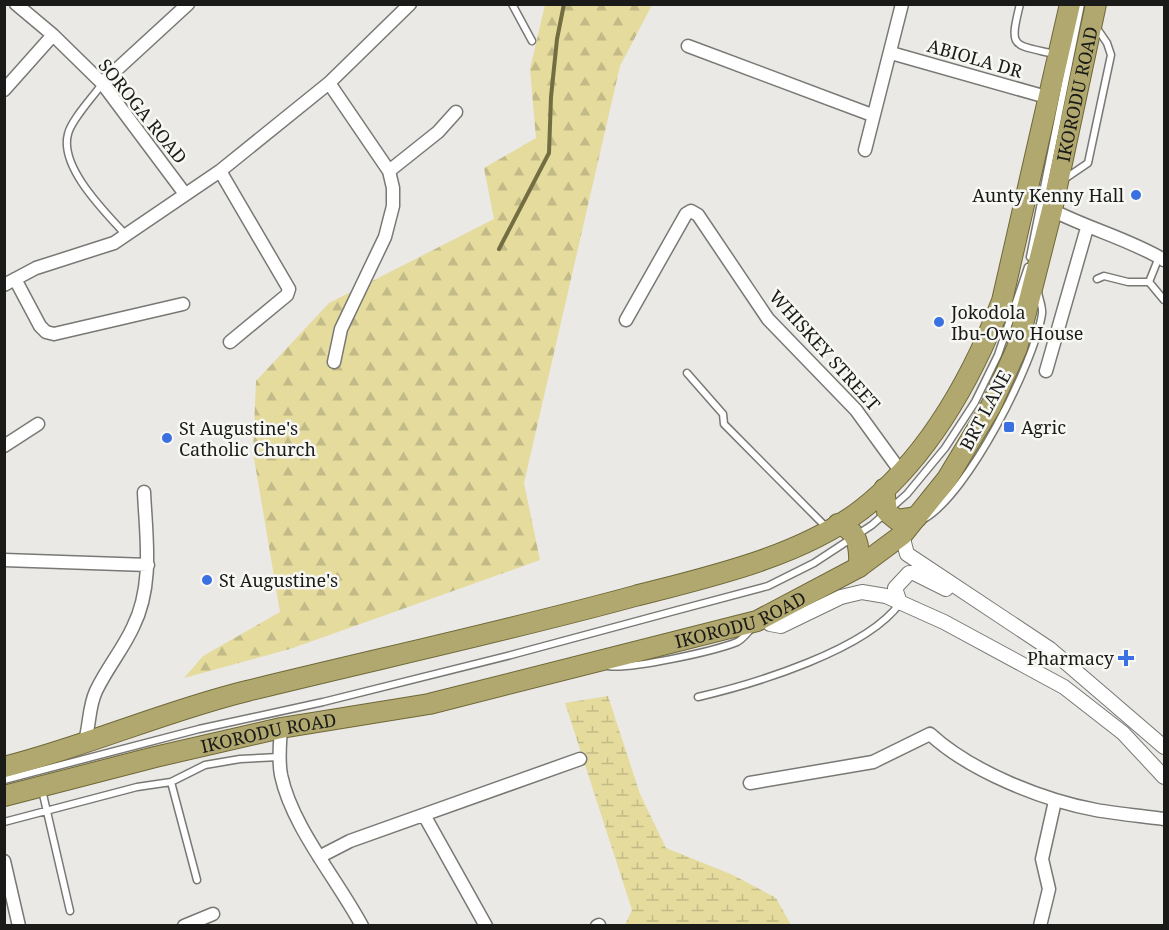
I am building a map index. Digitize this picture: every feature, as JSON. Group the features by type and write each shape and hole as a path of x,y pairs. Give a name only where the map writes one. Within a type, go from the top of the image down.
{"highway":[{"name":"IKORODU ROAD","path":"4,767 84,744 244,691 559,616 745,566 833,527 860,510 901,472 947,410 990,333 1002,301 1070,4"},
{"name":"IKORODU ROAD","path":"4,796 155,757 281,728 429,704 761,619 859,567 909,527 947,479 991,406 1017,348 1052,210 1090,10"},
{"path":"884,489 886,512 909,527"},
{"path":"833,527 849,527 855,536 860,554 859,567"}],"street":[{"name":"SOROGA ROAD","path":"16,4 53,35 102,83 186,194"},
{"path":"102,83 188,4"},
{"path":"183,304 54,334 46,332 40,326 10,282 36,268 114,243 220,171 329,83 410,4"},
{"path":"864,150 902,4"},
{"path":"4,90 53,35"},
{"path":"688,46 872,116"},
{"name":"ABIOLA DR","path":"891,53 1050,98"},
{"path":"329,83 389,171 393,188 393,206 385,237 341,329 334,362"},
{"path":"389,171 438,132 456,112"},
{"path":"220,171 289,289 287,295 230,342"},
{"path":"1052,210 1087,228 1141,247 1162,258"},
{"name":"WHISKEY STREET","path":"626,320 686,214 691,212 698,215 768,319 856,410 901,472"},
{"path":"1046,371 1087,228"},
{"path":"4,446 38,424"},
{"path":"84,744 89,708 96,690 140,612 145,596 148,565 144,492"},
{"path":"909,527 907,554 1050,650 1164,747"},
{"path":"4,560 148,565"},
{"path":"900,603 895,588 904,576 914,573 1004,619"},
{"path":"761,619 780,626 841,597 862,592 886,596 944,622 1064,687 1123,733 1164,777"},
{"path":"281,728 279,757 282,776 303,830 360,925"},
{"path":"750,783 873,762 930,734 988,772 1055,801 1098,811 1164,819"},
{"path":"320,856 350,841 580,759"},
{"path":"1040,926 1049,889 1042,859 1055,801"},
{"path":"424,815 486,926"},
{"path":"4,861 19,926"},
{"path":"184,926 213,914"}],"lane":[{"path":"512,4 532,41"},
{"path":"1020,4 1013,34 1018,45 1059,55"},
{"path":"1057,183 1088,163 1111,55 1090,10"},
{"path":"4,780 199,729 323,702 511,655 768,586 814,563 855,536 907,494 945,448 975,402 998,356 1029,264 1090,10"},
{"path":"102,83 68,132 68,159 90,193 126,236"},
{"path":"1149,282 1162,258"},
{"path":"1097,279 1104,276 1128,282 1149,282"},
{"path":"1149,282 1164,300"},
{"path":"687,374 723,414 723,424 833,527"},
{"path":"698,697 765,677 851,642 875,629 891,615 900,603"},
{"path":"4,822 138,787 171,782 205,765 240,759 279,757"},
{"path":"171,782 197,880"},
{"path":"42,786 70,911"}],"green space":[{"path":"545,5 652,5 620,66 524,483 540,560 290,649 184,678 203,656 280,612 253,452 256,381 329,303 494,219 484,168 536,138 530,69"},
{"path":"608,696 640,794 666,848 733,875 776,898 791,925 625,925 632,910 565,703"}],"waterway":[{"path":"499,249 549,153 551,97 557,39 564,4"}],"place":[{"name":"Aunty Kenny Hall","path":"1136,195"},
{"name":"Jokodola Ibu-Owo House","path":"939,322"},
{"name":"Agric","path":"1009,427"},
{"name":"St Augustine's Catholic Church","path":"167,438"},
{"name":"St Augustine's","path":"207,580"},
{"name":"Pharmacy","path":"1126,658"}]}
